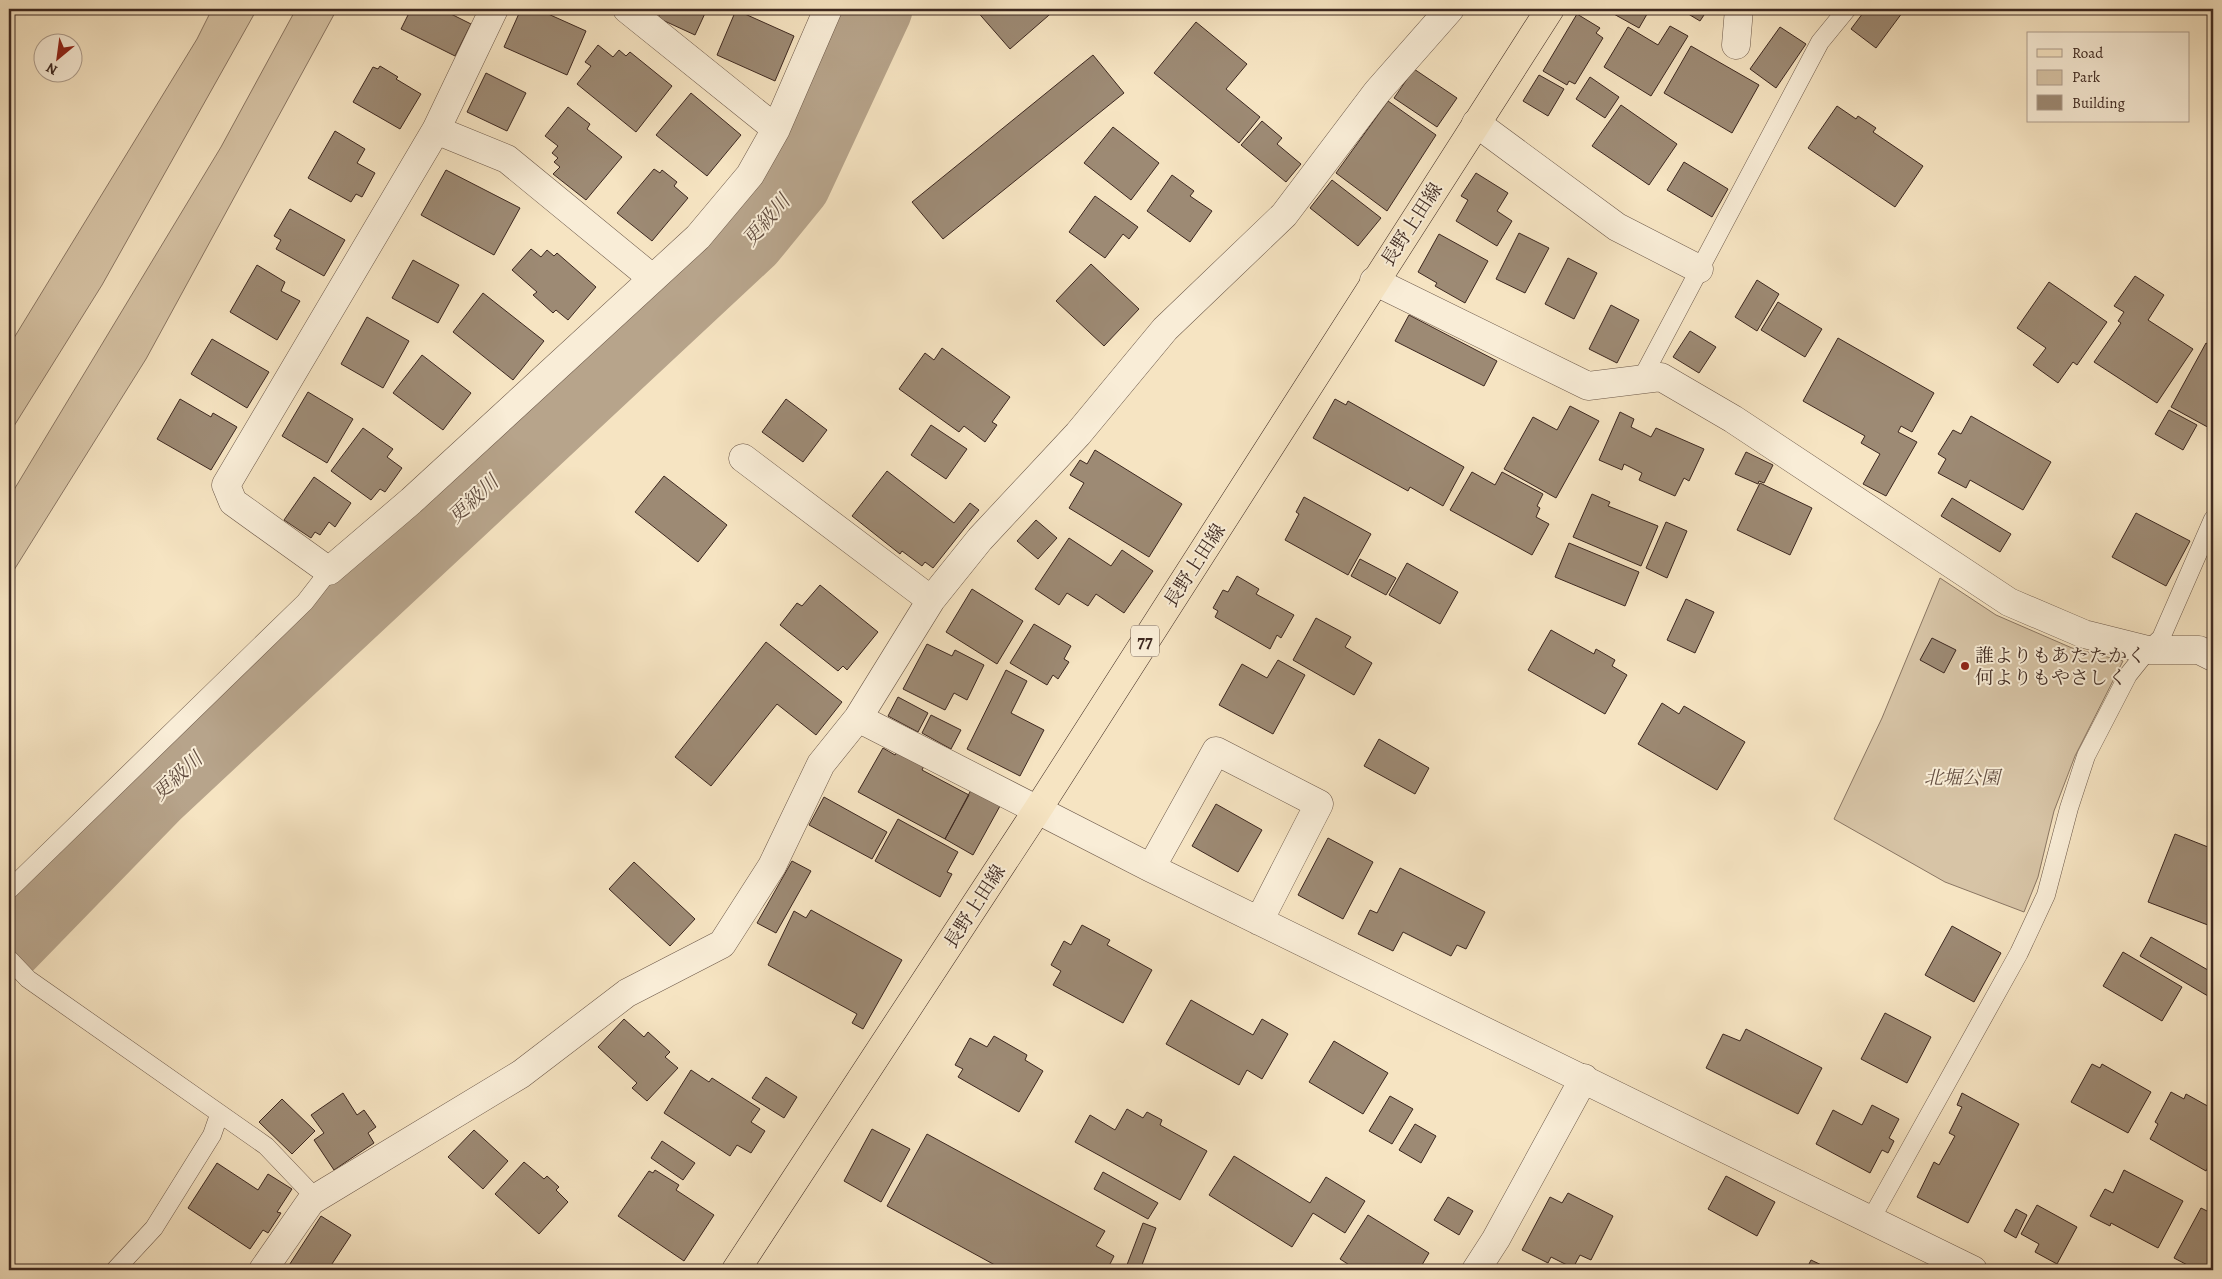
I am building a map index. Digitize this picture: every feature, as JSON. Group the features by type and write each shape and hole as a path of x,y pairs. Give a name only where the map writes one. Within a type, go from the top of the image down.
{"main road":[{"name":"長野上田線","path":"736,1270 1038,809 1374,281 1550,9"}],"street":[{"path":"494,9 436,130 226,485 233,502 329,571 411,501 698,237 744,182 776,128 828,9"},
{"path":"626,9 776,128"},
{"path":"263,1270 311,1201 521,1074 627,993 722,944 772,866 821,764 858,718 931,600 980,539 1078,434 1164,329 1284,215 1377,92 1450,9"},
{"path":"1736,45 1739,9"},
{"path":"1476,123 1618,227 1699,269"},
{"path":"436,130 507,159 652,278"},
{"path":"1374,281 1588,386 1661,377 1733,419 2009,602 2084,634 2148,650 2199,650 2213,657"},
{"path":"743,458 931,600"},
{"path":"858,718 1151,868 1584,1078 1973,1270"},
{"path":"1151,868 1216,750 1319,804 1259,921"},
{"path":"1476,1270 1496,1239 1584,1078"}],"lane":[{"path":"1642,378 1820,42 1847,9"},
{"path":"1871,1219 2019,953 2046,895 2069,808 2086,756 2128,674 2161,638 2213,519"},
{"path":"9,890 305,602 329,571"},
{"path":"9,959 28,979 266,1146 307,1189 311,1201"},
{"path":"115,1270 154,1228 212,1135 220,1115"}],"green space":[{"path":"212,9 257,9 102,285 9,434 9,346 197,39"},
{"path":"296,9 337,9 146,359 9,578 9,498 221,147"},
{"name":"北堀公園","path":"1940,578 1996,615 2072,648 2123,661 2075,756 2054,811 2038,877 2024,912 1945,882 1834,819 1882,718"}],"building":[{"path":"411,9 441,9 471,24 455,56 401,29"},
{"path":"521,9 537,9 586,31 567,75 504,47"},
{"path":"652,9 707,9 695,35 658,18 660,13"},
{"path":"975,9 1056,9 1010,49"},
{"path":"1614,9 1650,9 1639,28 1612,13"},
{"path":"1680,9 1708,9 1700,21"},
{"path":"1866,9 1905,9 1876,48 1851,29"},
{"path":"736,10 794,36 775,81 717,55"},
{"path":"1577,14 1600,28 1596,33 1603,38 1575,84 1569,81 1567,85 1543,71"},
{"path":"1196,22 1247,64 1226,89 1260,117 1239,143 1154,73"},
{"path":"1670,26 1688,36 1651,96 1604,67 1628,27 1658,45"},
{"path":"1780,27 1806,44 1776,88 1750,69"},
{"path":"598,45 613,57 619,50 626,56 630,52 672,86 636,132 577,84 591,66 585,62"},
{"path":"1691,46 1759,85 1732,133 1664,93"},
{"path":"1093,55 1124,93 943,239 912,202"},
{"path":"380,66 398,77 396,79 421,94 400,129 353,102 373,67 378,69"},
{"path":"1414,69 1457,98 1437,127 1394,98"},
{"path":"486,73 526,93 507,131 467,112"},
{"path":"1539,75 1564,89 1548,116 1523,101"},
{"path":"1590,77 1619,97 1605,118 1576,99"},
{"path":"691,93 741,135 707,176 656,135"},
{"path":"1388,101 1436,135 1387,211 1336,173"},
{"path":"1621,105 1677,144 1649,185 1592,146"},
{"path":"1837,106 1856,119 1858,116 1876,128 1873,132 1923,166 1895,207 1808,148"},
{"path":"568,107 590,124 587,129 622,157 586,200 553,174 560,167 554,162 558,158 552,153 558,146 545,136"},
{"path":"1262,121 1282,138 1277,144 1301,164 1286,182 1241,145"},
{"path":"1113,127 1159,163 1131,200 1084,163"},
{"path":"335,131 365,149 357,163 375,173 362,197 356,194 351,202 308,178"},
{"path":"1684,162 1728,189 1712,217 1667,190"},
{"path":"654,169 660,173 662,170 677,182 674,186 688,198 652,241 617,213"},
{"path":"446,170 520,208 494,255 421,215"},
{"path":"1476,173 1508,193 1497,211 1512,221 1497,246 1456,221 1468,200 1461,196"},
{"path":"1172,175 1194,191 1190,196 1212,211 1190,242 1147,211"},
{"path":"1332,180 1381,218 1358,246 1310,208"},
{"path":"1095,196 1138,227 1129,239 1123,234 1105,258 1069,232"},
{"path":"290,209 345,240 324,276 276,249 281,240 274,236"},
{"path":"1519,233 1549,248 1525,293 1496,279"},
{"path":"1439,234 1488,261 1465,303 1435,286 1437,283 1418,272"},
{"path":"531,249 541,257 547,250 554,256 557,253 596,287 568,320 556,310 553,313 533,295 537,292 512,270"},
{"path":"1568,258 1597,273 1574,319 1545,304"},
{"path":"413,260 459,285 438,323 392,298"},
{"path":"1091,264 1139,309 1104,346 1056,301"},
{"path":"257,265 285,282 281,291 300,301 277,340 230,312"},
{"path":"2135,276 2164,295 2148,320 2193,349 2157,403 2094,362 2121,323 2118,321 2124,312 2114,306"},
{"path":"1757,280 1779,294 1757,331 1735,317"},
{"path":"2049,282 2107,322 2077,365 2073,362 2058,383 2033,365 2046,348 2017,328"},
{"path":"483,293 544,341 513,380 453,332"},
{"path":"1778,302 1822,329 1805,357 1761,330"},
{"path":"1611,305 1639,320 1617,363 1589,349"},
{"path":"1409,315 1497,361 1484,386 1395,341"},
{"path":"367,317 409,341 383,388 341,364"},
{"path":"1690,331 1716,347 1699,373 1673,357"},
{"path":"1838,338 1934,393 1912,432 1901,426 1898,432 1917,442 1886,496 1863,484 1880,454 1861,443 1865,436 1803,401"},
{"path":"212,339 269,372 247,408 191,374"},
{"path":"2206,343 2213,347 2213,430 2171,407"},
{"path":"942,348 1010,397 992,422 997,425 985,442 964,426 959,432 899,389 925,353 934,360"},
{"path":"422,355 471,393 443,430 393,393"},
{"path":"308,392 353,419 327,463 282,436"},
{"path":"180,399 211,417 213,413 237,427 211,470 157,439"},
{"path":"786,399 827,430 803,462 762,432"},
{"path":"1335,399 1346,405 1348,401 1464,467 1443,506 1410,487 1408,491 1313,438"},
{"path":"1570,406 1599,421 1556,498 1504,469 1533,417 1557,430"},
{"path":"2169,410 2197,425 2183,450 2155,434"},
{"path":"1620,412 1634,419 1631,427 1651,437 1656,428 1704,449 1689,481 1684,478 1675,496 1639,480 1642,473 1624,464 1622,470 1599,460"},
{"path":"1971,416 2051,462 2023,510 1970,480 1966,488 1938,473 1946,459 1938,454 1953,430 1961,434"},
{"path":"931,425 967,449 946,479 911,455"},
{"path":"363,428 393,449 387,457 402,468 385,492 380,489 371,500 331,471"},
{"path":"1095,450 1182,504 1149,557 1069,508 1084,483 1070,475 1080,460 1087,464"},
{"path":"1746,452 1773,465 1764,483 1759,481 1758,484 1735,474"},
{"path":"887,471 954,523 970,503 979,510 933,568 925,562 922,566 902,551 900,554 852,516"},
{"path":"1472,472 1495,485 1502,472 1543,494 1537,506 1540,508 1536,517 1549,524 1532,555 1450,510"},
{"path":"664,476 727,525 698,562 635,512"},
{"path":"314,477 351,503 335,527 329,522 320,535 315,532 311,538 284,520"},
{"path":"1760,483 1812,508 1790,555 1737,530"},
{"path":"1592,494 1610,502 1608,506 1658,526 1641,566 1573,537"},
{"path":"1304,497 1371,534 1348,575 1285,540 1299,514 1296,512"},
{"path":"1952,498 2011,534 2000,552 1941,516"},
{"path":"2136,513 2190,541 2166,586 2112,557"},
{"path":"1036,520 1057,538 1038,559 1017,541"},
{"path":"1666,522 1687,531 1667,578 1646,568"},
{"path":"1069,538 1111,566 1122,550 1153,571 1124,613 1096,594 1088,606 1067,593 1059,605 1035,589"},
{"path":"1569,543 1639,572 1625,606 1555,577"},
{"path":"1360,559 1396,578 1386,595 1351,576"},
{"path":"1407,563 1458,592 1440,624 1389,595"},
{"path":"1237,576 1259,589 1256,594 1294,615 1281,638 1277,635 1270,649 1215,617 1218,611 1213,608 1223,590 1228,592"},
{"path":"820,585 878,632 847,670 843,666 838,671 780,625 797,603 802,606"},
{"path":"972,589 1023,621 997,664 946,632"},
{"path":"1686,599 1714,612 1695,653 1667,640"},
{"path":"1316,618 1351,637 1345,647 1372,663 1354,695 1293,660"},
{"path":"1034,624 1071,646 1064,659 1069,662 1058,679 1053,675 1047,685 1010,663"},
{"path":"1551,630 1594,654 1596,649 1615,660 1612,666 1627,675 1605,714 1528,670"},
{"path":"1932,638 1956,650 1944,673 1920,660"},
{"path":"766,642 842,702 816,735 777,704 711,786 675,757"},
{"path":"927,644 952,656 955,650 984,665 967,700 954,693 945,710 903,689"},
{"path":"1278,660 1305,675 1273,734 1219,705 1242,664 1267,678"},
{"path":"1006,670 1027,681 1011,713 1044,730 1020,776 967,749"},
{"path":"898,697 928,713 918,732 888,716"},
{"path":"1662,703 1679,714 1684,706 1745,742 1717,790 1638,744"},
{"path":"931,715 961,730 951,749 922,733"},
{"path":"1379,739 1429,768 1415,794 1364,766"},
{"path":"883,748 895,755 897,752 924,766 922,770 969,795 945,839 858,792"},
{"path":"971,790 1000,806 973,855 945,839"},
{"path":"824,797 887,832 872,859 809,825"},
{"path":"1216,804 1262,830 1238,872 1192,846"},
{"path":"898,819 958,852 947,872 952,874 940,897 875,861"},
{"path":"2175,834 2213,849 2213,927 2148,902"},
{"path":"1328,838 1373,862 1343,919 1298,895"},
{"path":"792,861 811,871 776,933 757,923"},
{"path":"634,862 695,919 670,946 609,889"},
{"path":"1400,868 1485,912 1466,949 1457,945 1451,956 1403,932 1393,951 1358,934 1370,910 1377,913"},
{"path":"811,910 902,960 863,1029 852,1023 857,1014 768,965 794,911 806,918"},
{"path":"1082,925 1110,940 1107,945 1152,970 1123,1023 1053,985 1061,971 1051,965 1064,941 1071,945"},
{"path":"1952,926 2001,953 1974,1002 1925,975"},
{"path":"2151,937 2213,973 2213,999 2140,956"},
{"path":"2123,952 2182,987 2162,1021 2103,986"},
{"path":"1191,1000 1253,1035 1262,1019 1288,1034 1262,1079 1247,1070 1239,1085 1166,1044"},
{"path":"1885,1013 1931,1037 1907,1083 1861,1059"},
{"path":"624,1019 644,1037 648,1032 670,1052 665,1057 678,1068 647,1101 632,1088 637,1083 598,1047"},
{"path":"1746,1029 1822,1068 1798,1114 1706,1068 1723,1034 1740,1041"},
{"path":"994,1036 1027,1055 1025,1060 1043,1071 1019,1112 958,1077 963,1069 955,1065 970,1038 987,1047"},
{"path":"1334,1041 1388,1073 1363,1114 1309,1082"},
{"path":"2092,1064 2100,1068 2102,1064 2151,1092 2128,1133 2071,1102"},
{"path":"691,1070 709,1082 712,1078 760,1109 751,1122 765,1131 751,1153 737,1145 730,1156 664,1113"},
{"path":"766,1077 797,1097 784,1118 752,1098"},
{"path":"2171,1092 2184,1099 2186,1094 2213,1109 2213,1158 2206,1171 2150,1139 2158,1124 2155,1122"},
{"path":"343,1093 357,1115 364,1110 376,1127 368,1133 374,1143 334,1170 314,1140 324,1133 311,1115"},
{"path":"1962,1093 2019,1124 1968,1223 1917,1197 1934,1162 1939,1165 1955,1136 1949,1133 1962,1107 1957,1105"},
{"path":"1390,1096 1413,1109 1392,1144 1369,1131"},
{"path":"282,1099 315,1131 292,1154 259,1122"},
{"path":"1872,1105 1899,1119 1889,1138 1894,1141 1888,1153 1882,1150 1870,1173 1816,1144 1833,1110 1862,1125"},
{"path":"1127,1109 1143,1118 1147,1112 1162,1120 1160,1125 1207,1151 1180,1200 1075,1142 1090,1115 1115,1130"},
{"path":"1415,1124 1436,1136 1421,1163 1399,1150"},
{"path":"872,1129 910,1149 881,1202 844,1181"},
{"path":"474,1130 508,1161 483,1189 448,1157"},
{"path":"927,1134 1105,1231 1096,1246 1114,1256 1107,1270 1004,1270 887,1206"},
{"path":"662,1141 695,1163 683,1180 651,1158"},
{"path":"1234,1156 1310,1203 1326,1177 1365,1201 1345,1233 1313,1213 1292,1247 1209,1195"},
{"path":"524,1162 544,1179 547,1176 559,1187 556,1190 568,1202 539,1234 495,1194"},
{"path":"217,1163 258,1190 268,1174 292,1189 277,1212 281,1213 268,1233 263,1230 250,1249 188,1208"},
{"path":"655,1170 679,1185 676,1190 714,1215 684,1261 618,1216 649,1171 653,1173"},
{"path":"2124,1170 2183,1201 2158,1248 2111,1223 2110,1226 2090,1216 2105,1189 2113,1193"},
{"path":"1103,1172 1158,1203 1148,1219 1094,1189"},
{"path":"1726,1176 1775,1202 1757,1236 1708,1209"},
{"path":"1568,1193 1613,1216 1591,1260 1580,1255 1573,1268 1551,1257 1548,1263 1522,1250 1550,1197 1562,1203"},
{"path":"1448,1197 1473,1211 1459,1235 1434,1220"},
{"path":"2037,1205 2077,1227 2057,1264 2035,1252 2039,1244 2021,1234"},
{"path":"2201,1208 2213,1214 2213,1270 2197,1270 2174,1258"},
{"path":"2016,1209 2027,1215 2016,1238 2004,1231"},
{"path":"1368,1215 1429,1253 1419,1270 1357,1270 1340,1259"},
{"path":"321,1216 351,1235 328,1270 286,1270"},
{"path":"1143,1223 1156,1228 1140,1270 1125,1270"},
{"path":"1811,1260 1832,1270 1806,1270"}],"waterway":[{"name":"更級川","path":"9,946 157,794 751,240 796,185 878,9"}],"place":[{"name":"誰よりもあたたかく 何よりもやさしく","path":"1965,666"}]}
